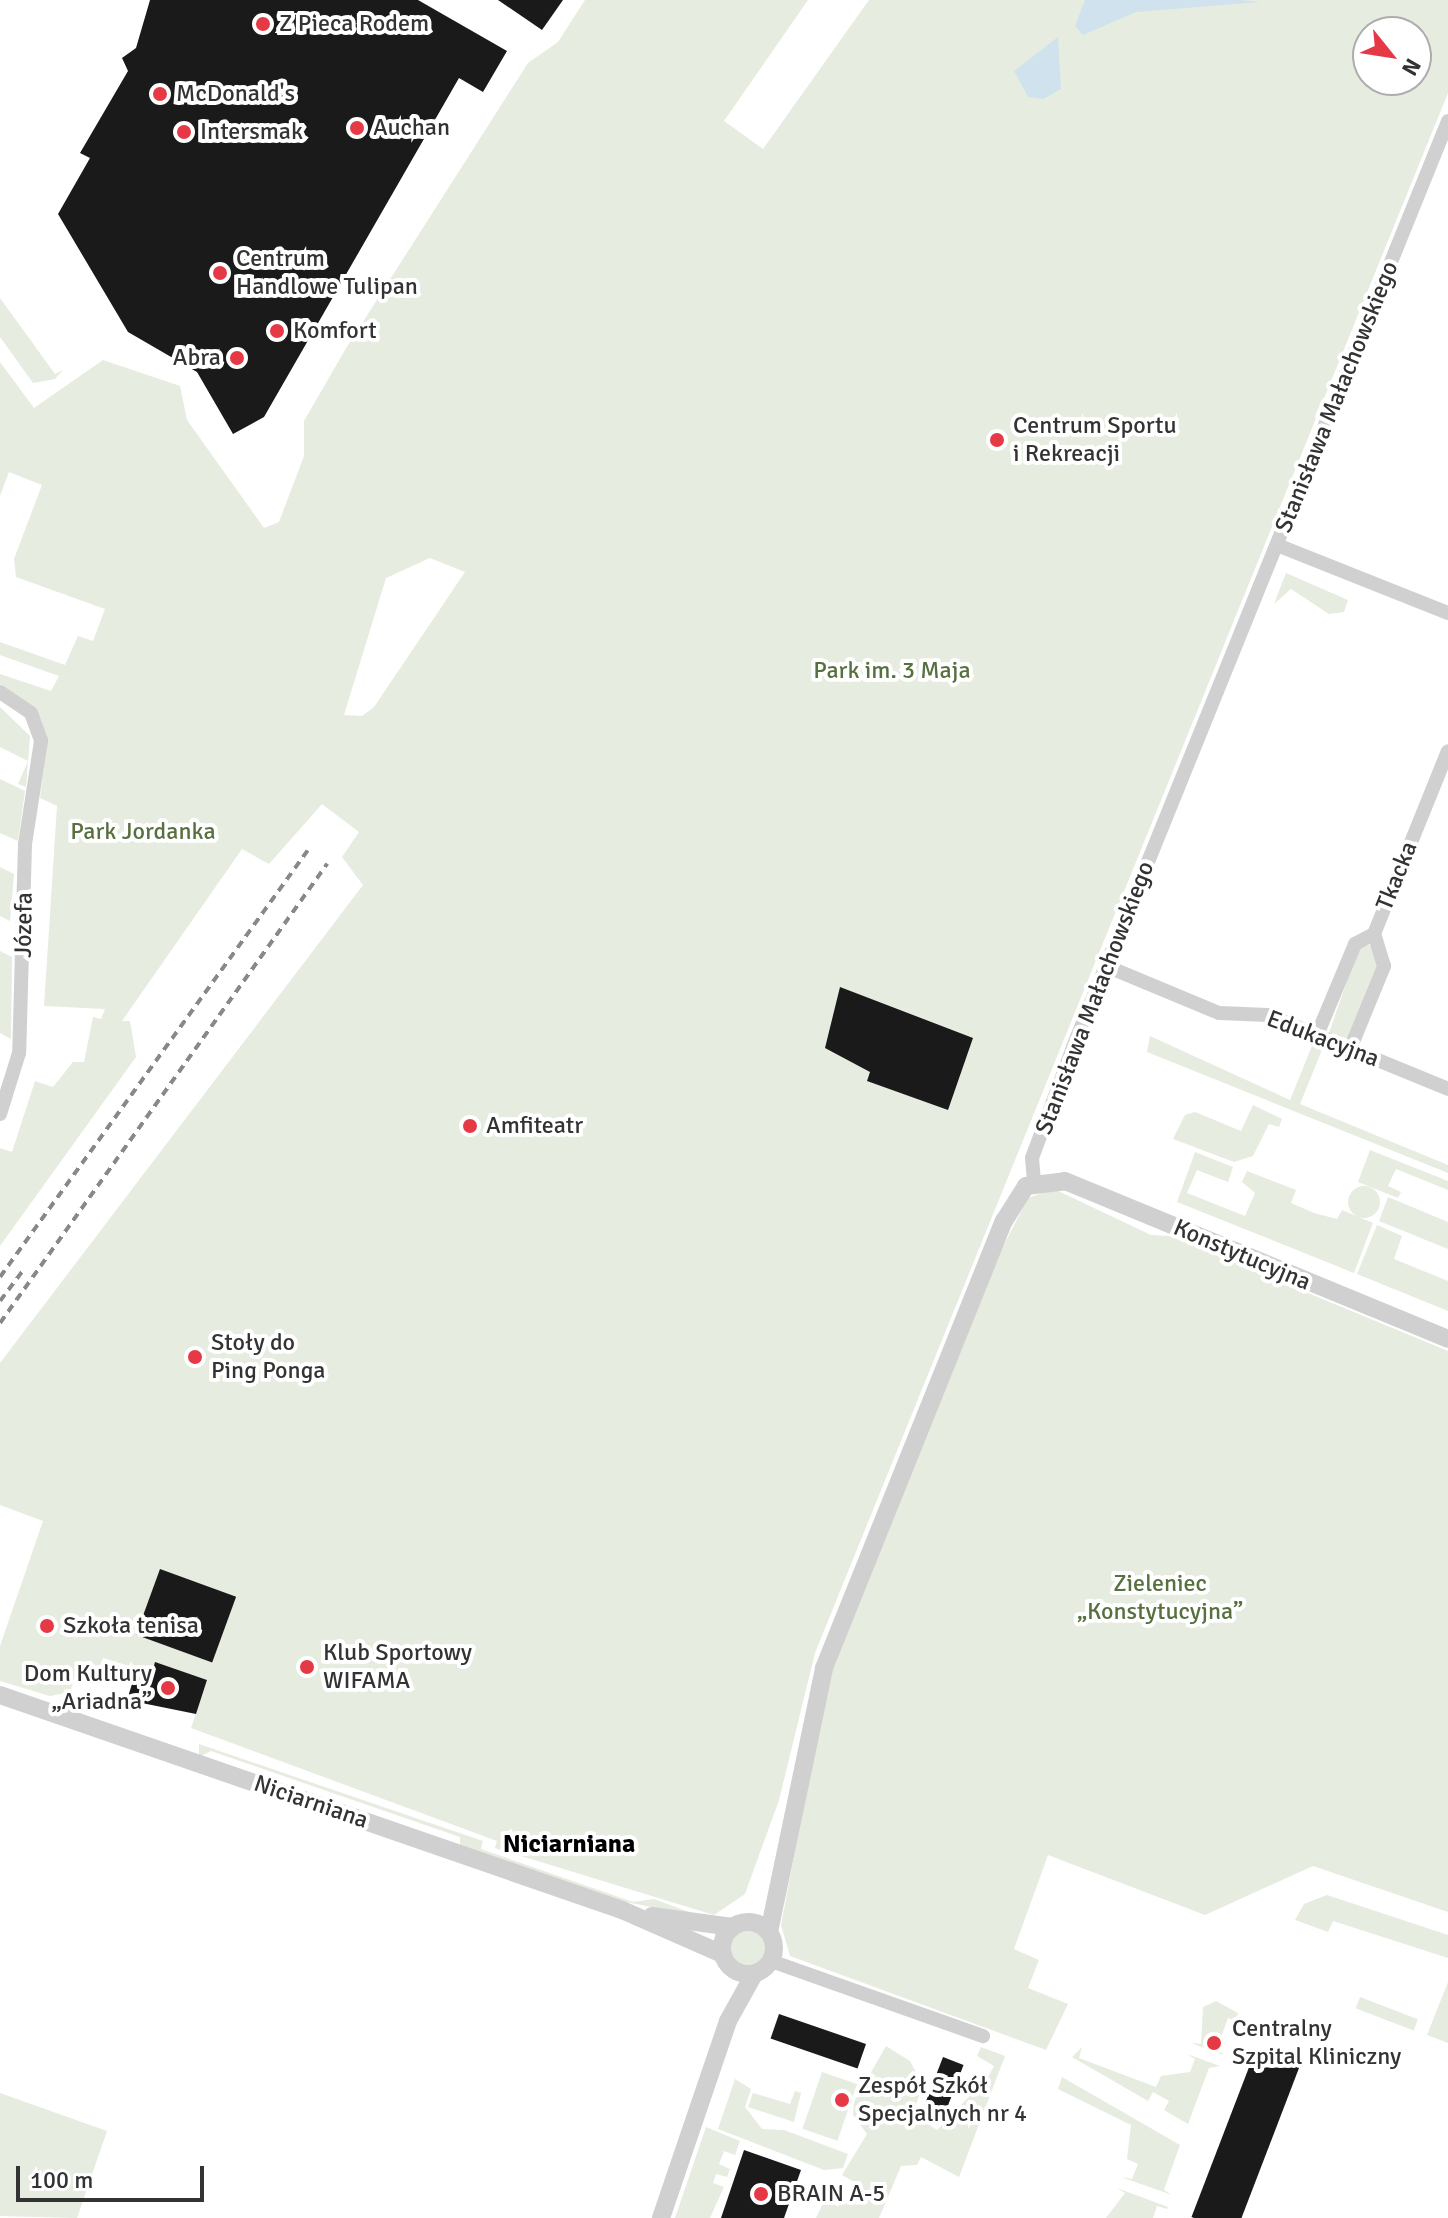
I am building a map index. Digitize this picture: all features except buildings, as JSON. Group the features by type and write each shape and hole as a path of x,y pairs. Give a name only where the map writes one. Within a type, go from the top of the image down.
{"street":[{"name":"Stanisława Małachowskiego","path":"1034,1181 1032,1158 1106,966 1448,121"},
{"path":"1277,545 1448,613"},
{"name":"Józefa","path":"0,692 31,713 40,735 25,844 19,1053 0,1114"},
{"name":"Tkacka","path":"1317,1035 1355,944 1374,934 1448,751"},
{"path":"1350,1049 1384,966 1374,934"},
{"name":"Edukacyjna","path":"1106,966 1219,1013 1268,1015 1448,1089"},
{"path":"771,1961 769,1932 774,1880 824,1668 1004,1221 1034,1181"},
{"name":"Konstytucyjna","path":"1034,1181 1065,1181 1448,1339"},
{"name":"Niciarniana","path":"0,1695 622,1910 754,1974"},
{"path":"728,2021 725,1961 741,1924 774,1880"},
{"name":"Niciarniana","path":"622,1910 741,1924 769,1932"},
{"path":"661,2218 728,2021 754,1974 771,1961"},
{"path":"771,1961 983,2036"}],"green space":[{"path":"585,0 808,0 724,121 763,149 869,0 1448,0 1448,93 815,1653 779,1800 745,1894 714,1915 495,1848 497,1841 191,1728 207,1680 156,1663 152,1673 103,1658 98,1671 79,1664 70,1692 50,1696 0,1681 0,1646 43,1521 0,1505 0,1363 363,885 342,857 359,832 322,804 269,864 242,849 122,1021 130,1021 136,1057 0,1246 0,1148 12,1152 35,1081 53,1087 73,1062 84,1062 93,1017 101,1019 105,1009 44,1006 57,806 40,798 47,744 41,719 0,684 0,674 51,691 59,676 0,655 0,642 65,665 78,636 93,641 105,609 16,577 14,559 42,485 9,472 0,496 0,362 34,408 103,360 180,386 187,420 264,528 279,522 304,456 304,421 345,350 528,63 558,42","holes":["430,558 465,572 374,707 362,716 344,715 386,578"]},
{"path":"0,298 55,374 63,370 55,379 33,383 0,337"},
{"path":"1286,573 1348,600 1344,612 1329,614 1291,589 1274,604"},
{"path":"0,707 30,736 26,787 18,784 28,761 0,747"},
{"path":"0,779 25,791 18,841 0,833"},
{"path":"0,867 14,874 10,921 0,916"},
{"path":"1370,945 1379,959 1347,1038 1328,1036 1358,949"},
{"path":"0,951 12,957 11,1039 0,1033"},
{"path":"1150,1036 1290,1100 1314,1041 1324,1045 1300,1104 1448,1165 1448,1173 1147,1052"},
{"path":"1253,1105 1282,1119 1279,1127 1269,1124 1253,1156 1234,1162 1173,1139 1185,1115 1195,1112 1241,1131"},
{"path":"1370,1150 1448,1181 1448,1190 1396,1169 1388,1186 1401,1192 1398,1198 1358,1182"},
{"path":"1195,1152 1233,1167 1228,1182 1197,1170 1187,1193 1245,1216 1255,1193 1242,1182 1247,1171 1296,1190 1291,1203 1314,1213 1337,1219 1342,1210 1373,1223 1354,1273 1177,1202"},
{"path":"1364,1186 1376,1190 1380,1202 1376,1214 1364,1218 1352,1214 1348,1202 1352,1190"},
{"name":"Zieleniec „Konstytucyjna”","path":"1054,1189 1151,1235 1170,1236 1448,1351 1448,1912 1313,1866 1205,1915 1048,1855 1014,1949 1039,1960 1028,1988 1068,2004 1046,2050 790,1956 781,1925 827,1682 990,1272 1028,1198"},
{"path":"1388,1197 1448,1222 1448,1249 1379,1221"},
{"path":"1377,1225 1402,1236 1394,1259 1448,1281 1448,1311 1357,1274"},
{"path":"199,1744 483,1841 481,1849 633,1902 654,1899 705,1918 607,1898 460,1847 460,1837 211,1751 199,1757"},
{"path":"1327,1895 1448,1935 1448,1958 1333,1921 1328,1932 1295,1920 1304,1904"},
{"path":"748,1930 761,1935 766,1948 761,1961 748,1966 735,1961 730,1948 735,1935"},
{"path":"1448,1982 1448,2043 1427,2035"},
{"path":"1360,1997 1418,2019 1414,2030 1356,2008"},
{"path":"1216,2001 1238,2013 1236,2021 1228,2018 1217,2048 1224,2055 1191,2043 1201,2044 1203,2007"},
{"path":"886,2046 910,2061 923,2086 912,2114 937,2130 988,2077 994,2066 977,2056 981,2047 1005,2056 959,2177 921,2157 917,2165 901,2166 879,2218 816,2218 827,2195 858,2205 863,2187 842,2175 867,2134 853,2115 854,2102"},
{"path":"1082,2047 1079,2058 1156,2087 1161,2076 1190,2072 1195,2059 1187,2054 1220,2066 1209,2068 1188,2124 1164,2110 1169,2101 1153,2092 1148,2101 1072,2057"},
{"path":"822,2072 857,2084 837,2141 802,2129"},
{"path":"1062,2077 1180,2145 1164,2190 1172,2195 1121,2177 1132,2179 1138,2164 1127,2159 1131,2125 1058,2089"},
{"path":"735,2079 751,2089 745,2107 762,2129 784,2130 848,2154 843,2168 824,2170 718,2129"},
{"path":"795,2091 801,2093 794,2122 748,2107 753,2093 790,2104"},
{"path":"0,2093 107,2131 77,2218 0,2216"},
{"path":"706,2127 740,2141 735,2155 724,2151 719,2164 730,2169 727,2177 716,2174 713,2183 724,2187 710,2218 675,2218"},
{"path":"1117,2188 1168,2207 1157,2206 1153,2218 1106,2218 1125,2193"}],"water":[{"path":"1085,0 1260,2 1136,12 1083,35 1075,26"},
{"path":"1058,37 1061,89 1043,99 1028,97 1014,71"}],"railway":[{"path":"0,1277 308,850"},
{"path":"0,1323 327,864"},
{"path":"0,1301 23,1270"}],"place":[{"name":"Z Pieca Rodem","path":"263,24"},
{"name":"McDonald's","path":"160,94"},
{"name":"Auchan","path":"357,128"},
{"name":"Intersmak","path":"184,132"},
{"name":"Centrum Handlowe Tulipan","path":"220,273"},
{"name":"Komfort","path":"277,331"},
{"name":"Abra","path":"237,358"},
{"name":"Centrum Sportu i Rekreacji","path":"997,440"},
{"name":"Amfiteatr","path":"470,1126"},
{"name":"Stoły do Ping Ponga","path":"195,1357"},
{"name":"Szkoła tenisa","path":"47,1626"},
{"name":"Klub Sportowy WIFAMA","path":"307,1667"},
{"name":"Dom Kultury „Ariadna”","path":"168,1688"},
{"name":"Centralny Szpital Kliniczny","path":"1214,2043"},
{"name":"Zespół Szkół Specjalnych nr 4","path":"842,2100"},
{"name":"BRAIN A-5","path":"761,2194"}],"district":[{"name":"Niciarniana","path":"569,1845"}],"park label":[{"name":"Park im. 3 Maja","path":"892,671"},
{"name":"Park Jordanka","path":"143,832"}]}
